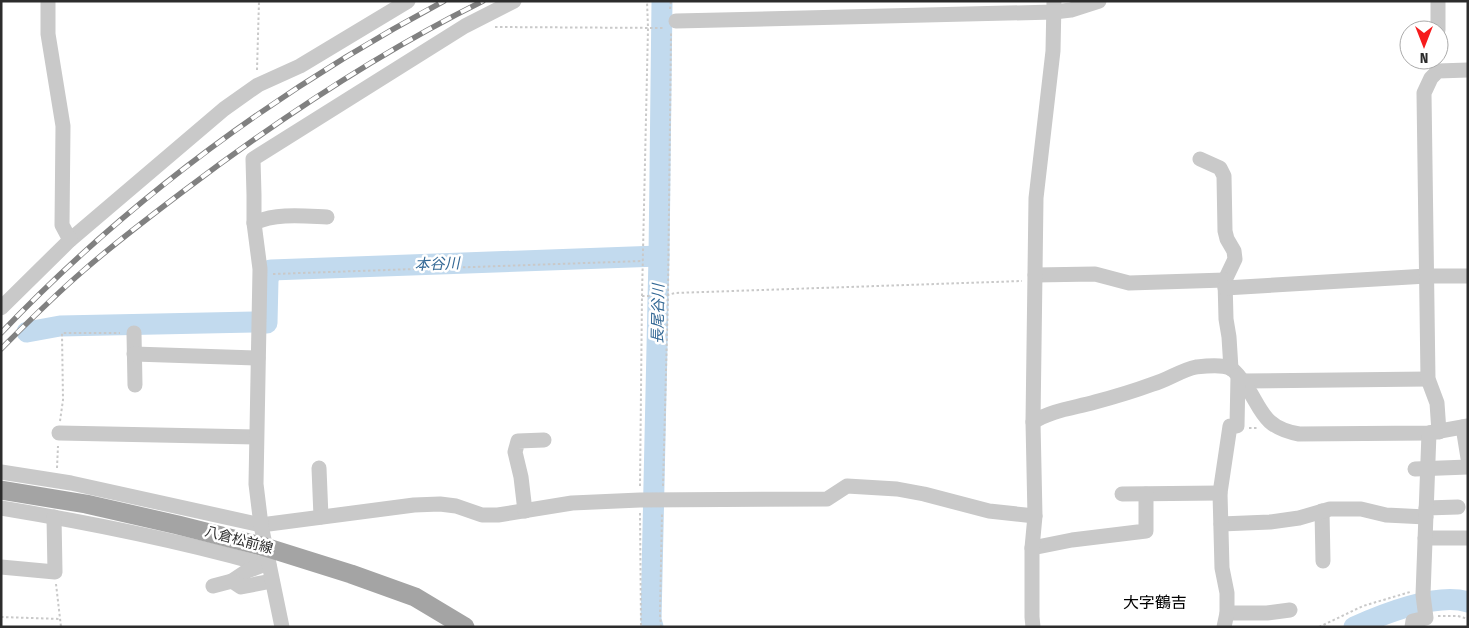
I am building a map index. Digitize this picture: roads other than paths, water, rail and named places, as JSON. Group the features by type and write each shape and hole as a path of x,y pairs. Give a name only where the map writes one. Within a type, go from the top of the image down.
{"main road":[{"name":"八倉松前線","path":"10,491 86,504 178,525 266,559 351,574 415,597 465,627"}],"street":[{"path":"48,1 48,34 63,126 62,225 70,240"},
{"path":"1,308 70,240 224,109 258,85 300,66 408,1"},
{"path":"282,627 266,559 256,484 260,275 254,223 253,159 465,26 514,1"},
{"path":"671,23 1070,6 1099,1"},
{"path":"1438,1 1438,20"},
{"path":"1033,627 1032,548 1035,516 1033,422 1036,198 1053,50 1048,7"},
{"path":"1449,67 1468,70"},
{"path":"1412,627 1413,621 1426,616 1423,592 1426,512 1421,469 1434,432 1437,403 1428,379 1424,93 1435,70"},
{"path":"1200,159 1220,168 1224,176 1225,231 1234,251 1235,259 1225,284 1226,318 1237,375 1237,426 1230,426 1220,493 1222,568 1226,592 1226,620 1290,610"},
{"path":"254,223 274,217 327,217"},
{"path":"1036,278 1095,274 1129,283 1225,284 1468,276"},
{"path":"134,333 135,385"},
{"path":"134,354 258,358"},
{"path":"1033,422 1044,414 1095,402 1156,384 1183,371 1221,366 1237,375 1260,411 1270,422 1288,432 1299,434 1434,432 1466,426 1468,458"},
{"path":"1237,375 1428,379"},
{"path":"59,433 256,437"},
{"path":"525,511 521,476 515,452 518,440 544,440"},
{"path":"1421,469 1468,467"},
{"path":"320,468 322,516"},
{"path":"1,472 118,493 261,525 322,516 440,504 456,506 482,515 509,514 572,503 651,500 826,499 847,486 912,491 989,511 1035,516"},
{"path":"1122,494 1220,493"},
{"path":"1032,548 1072,540 1146,531 1146,494"},
{"path":"1221,524 1270,522 1299,518 1330,509 1361,509 1386,515 1458,507"},
{"path":"1,508 266,559"},
{"path":"1322,511 1323,562"},
{"path":"1,567 55,572 54,517"},
{"path":"1425,538 1466,538"},
{"path":"213,586 232,581 266,559"},
{"path":"232,581 241,587 272,582"}],"waterway":[{"name":"長尾谷川","path":"653,627 651,620 659,256 662,1"},
{"name":"本谷川","path":"264,323 267,323 268,280 271,270 659,256"},
{"name":"本谷川","path":"27,332 60,326 254,322"},
{"name":"長尾谷川","path":"1354,627 1380,616 1426,602 1442,600 1468,602"}],"railway":[{"path":"1,333 101,237 209,149 324,71 444,1"},
{"path":"1,349 52,299 95,261 144,221 253,140 365,66 483,1"}],"district":[{"name":"大字鶴吉","path":"1155,602"}]}
